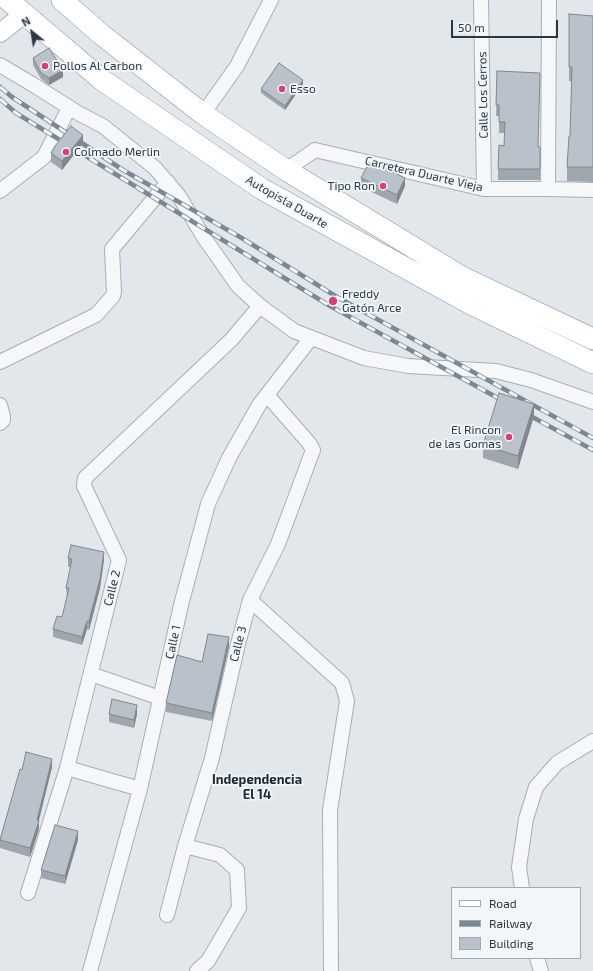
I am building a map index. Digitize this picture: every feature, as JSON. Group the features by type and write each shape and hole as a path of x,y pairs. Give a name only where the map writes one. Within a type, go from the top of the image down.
{"highway":[{"name":"Autopista Duarte","path":"8,0 102,80 262,189 471,304 593,363"},
{"path":"62,0 102,35 203,114 286,170 462,277 593,339"}],"main road":[{"path":"0,33 24,14"}],"street":[{"path":"203,114 237,66 271,0"},
{"name":"Calle Los Cerros","path":"481,0 484,189"},
{"path":"548,189 549,0"},
{"path":"0,65 69,108 103,126 155,168 180,196 204,236 235,281 260,306 294,331 364,358 408,366 496,371 531,380 593,402"},
{"path":"0,191 44,158 69,108"},
{"name":"Carretera Duarte Vieja","path":"286,170 315,150 484,189 593,190"},
{"path":"0,362 96,315 113,296 114,292 112,249 168,182"},
{"name":"Calle 2","path":"28,893 68,768 119,560 84,486 85,478 231,340 260,306"},
{"name":"Calle 1","path":"90,971 140,789 181,605 208,504 229,458 259,405 311,338"},
{"name":"Calle 3","path":"167,915 185,846 212,758 238,644 250,600 278,544 313,450 309,443 267,395"},
{"path":"0,405 3,416 3,420 0,423"},
{"path":"250,600 342,683 347,701 330,810 331,971"},
{"path":"91,674 160,698"},
{"path":"522,887 519,867 526,819 536,787 558,763 593,741"},
{"path":"68,768 140,789"},
{"path":"185,846 220,855 237,870 239,908 208,961 197,971"},
{"path":"537,959 541,971"}],"building":[{"path":"569,14 593,16 593,167 567,167 570,136 572,67 569,67"},
{"path":"49,48 63,70 49,78 41,73 33,58"},
{"name":"Esso","path":"279,63 303,80 285,106 261,89"},
{"path":"497,71 540,73 538,147 540,147 540,169 498,169 499,145 504,146 505,122 499,122 499,105 496,105"},
{"path":"71,126 83,135 62,161 51,153"},
{"path":"369,163 379,165 405,178 397,195 361,178"},
{"name":"El Rincon de las Gomas","path":"499,393 534,404 518,456 483,445"},
{"path":"71,545 104,552 100,579 89,621 87,621 82,637 53,629 57,616 62,617 69,588 66,588 72,559 68,558"},
{"path":"208,634 229,637 212,713 166,703 177,655 202,662"},
{"path":"112,699 137,705 134,720 109,714"},
{"path":"26,752 52,759 37,820 39,821 30,848 0,840 20,769 22,770"},
{"path":"55,825 78,831 65,876 41,870"}],"railway":[{"path":"0,87 12,97 123,170 240,237 337,297 593,438"},
{"path":"0,99 16,113 330,306 507,403"},
{"path":"525,413 593,450"}],"place":[{"name":"Pollos Al Carbon","path":"45,66"},
{"name":"Esso","path":"282,89"},
{"name":"Colmado Merlin","path":"66,152"},
{"name":"Tipo Ron","path":"383,186"},
{"name":"Freddy Gatón Arce","path":"333,301"},
{"name":"El Rincon de las Gomas","path":"509,437"}],"district":[{"name":"Independencia El 14","path":"257,788"}]}
